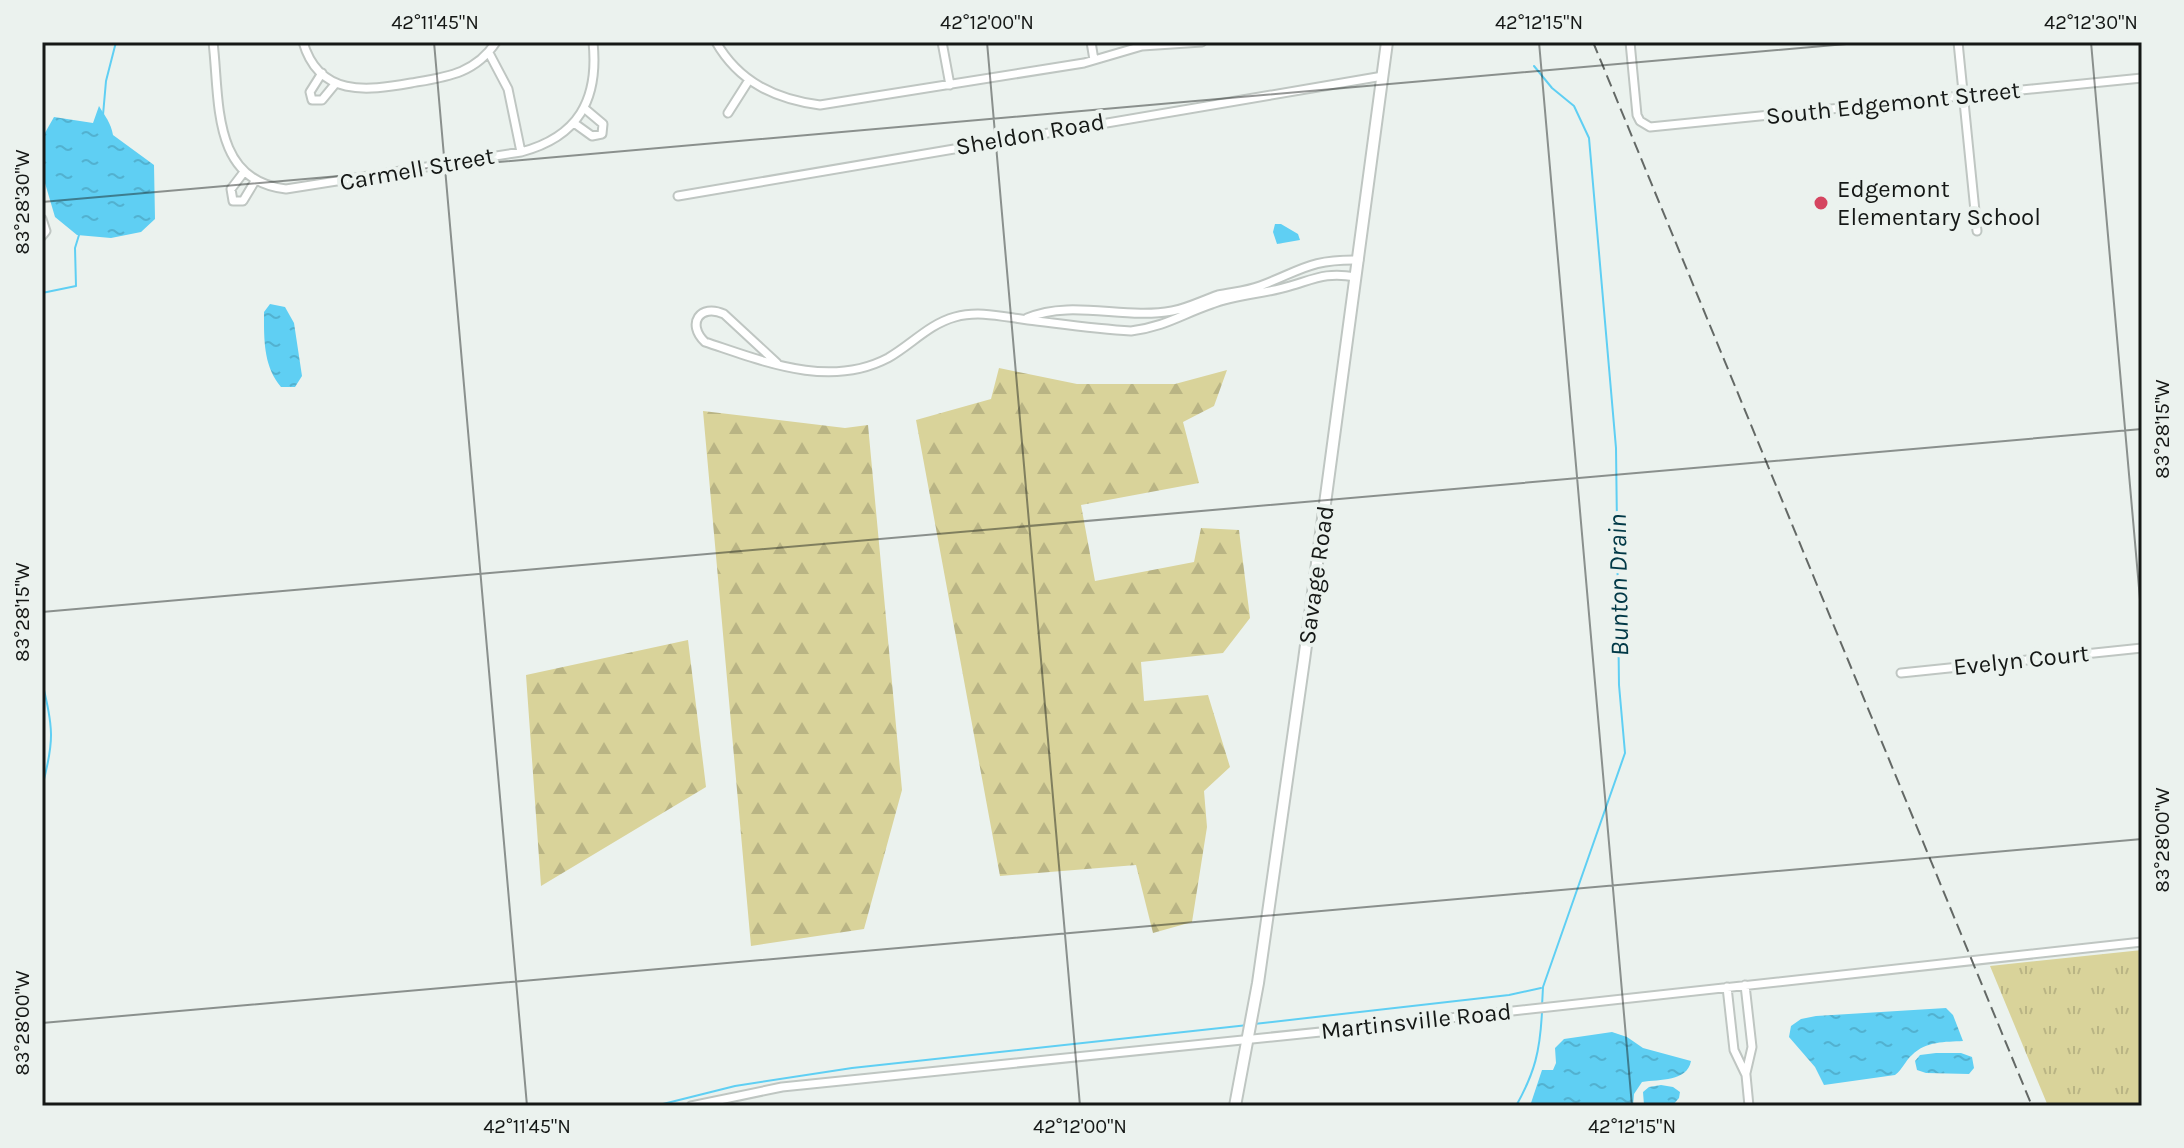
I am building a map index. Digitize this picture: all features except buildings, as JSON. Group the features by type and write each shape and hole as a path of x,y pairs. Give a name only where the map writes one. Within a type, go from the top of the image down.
{"street":[{"name":"Carmell Street","path":"213,42 225,141 235,162 255,181 275,188 301,189 521,152 548,142 574,123 584,108 593,81 593,42"},
{"path":"303,42 312,62 322,73 352,89 369,90 451,77 471,68 489,53 496,42"},
{"path":"716,42 731,64 749,80 786,99 820,105 1094,60 1142,46 1201,42"},
{"path":"942,42 950,85"},
{"path":"1091,42 1094,60"},
{"name":"Savage Road","path":"1235,1106 1249,1039 1310,621 1387,42"},
{"name":"South Edgemont Street","path":"1630,42 1637,115 1644,125 1654,127 2142,78"},
{"path":"1958,42 1977,231"},
{"path":"489,53 508,89 521,152"},
{"path":"322,73 310,92 312,100 322,100 336,83"},
{"name":"Sheldon Road","path":"678,196 1383,76"},
{"path":"728,113 749,80"},
{"path":"574,123 592,136 602,134 603,124 584,108"},
{"path":"244,172 231,189 233,201 243,201 255,181"},
{"path":"42,219 46,231 42,236"},
{"path":"1025,319 1041,312 1071,310 1139,315 1174,311 1257,288 1302,266 1359,260"},
{"path":"777,363 724,314 714,309 698,317 698,335 705,342 793,369 818,373 859,369 888,358 935,325 955,317 981,314 1131,331 1155,328 1231,296 1292,286 1320,275 1356,277"},
{"path":"1105,329 1107,313"},
{"name":"Evelyn Court","path":"1901,673 2142,648"},
{"name":"Martinsville Road","path":"691,1106 782,1087 2142,942"},
{"path":"1745,985 1752,1047 1746,1075 1749,1106"},
{"path":"1727,987 1734,1050 1746,1075"}],"green space":[{"path":"999,368 1077,384 1175,384 1227,370 1214,406 1183,422 1199,483 1081,505 1095,581 1194,562 1201,528 1239,530 1250,618 1223,653 1141,662 1144,701 1208,695 1230,767 1204,791 1207,827 1192,922 1153,933 1136,865 1000,876 916,420 991,399"},
{"path":"703,411 845,428 868,425 902,790 864,929 751,946"},
{"path":"688,640 706,787 541,886 526,675"},
{"path":"2142,950 2142,1106 2048,1106 1990,966"}],"water":[{"path":"99,106 113,135 154,165 155,219 141,232 111,238 77,235 55,217 42,173 42,138 54,117 93,123"},
{"path":"1275,224 1298,234 1300,240 1277,244 1273,232"},
{"path":"270,304 285,307 294,323 302,376 295,387 281,387 268,361 264,312"},
{"path":"1946,1008 1953,1015 1963,1041 1936,1043 1917,1050 1895,1075 1824,1085 1815,1067 1789,1037 1791,1026 1801,1019 1816,1016"},
{"path":"1612,1032 1627,1037 1643,1048 1691,1061 1684,1073 1678,1076 1642,1082 1634,1094 1633,1106 1530,1106 1542,1070 1553,1070 1555,1048 1564,1039"},
{"path":"1961,1053 1972,1057 1974,1068 1969,1074 1917,1070 1915,1061 1920,1055"},
{"path":"1661,1085 1680,1092 1679,1098 1672,1106 1644,1105 1643,1092 1649,1087"}],"waterway":[{"path":"103,115 106,81 116,42"},
{"name":"Bunton Drain","path":"1534,66 1552,88 1574,106 1589,138 1616,448 1619,685 1625,753 1543,987 1542,1006"},
{"path":"42,293 76,286 75,248 79,235"},
{"path":"42,681 51,734 42,787"},
{"path":"1254,1024 1509,995 1541,988"},
{"name":"Bunton Drain","path":"1516,1106 1535,1061 1542,1012"},
{"path":"655,1106 735,1086 852,1068 1248,1025"}],"railway":[{"path":"1593,42 2032,1106"}],"place":[{"name":"Edgemont Elementary School","path":"1821,203"}]}
